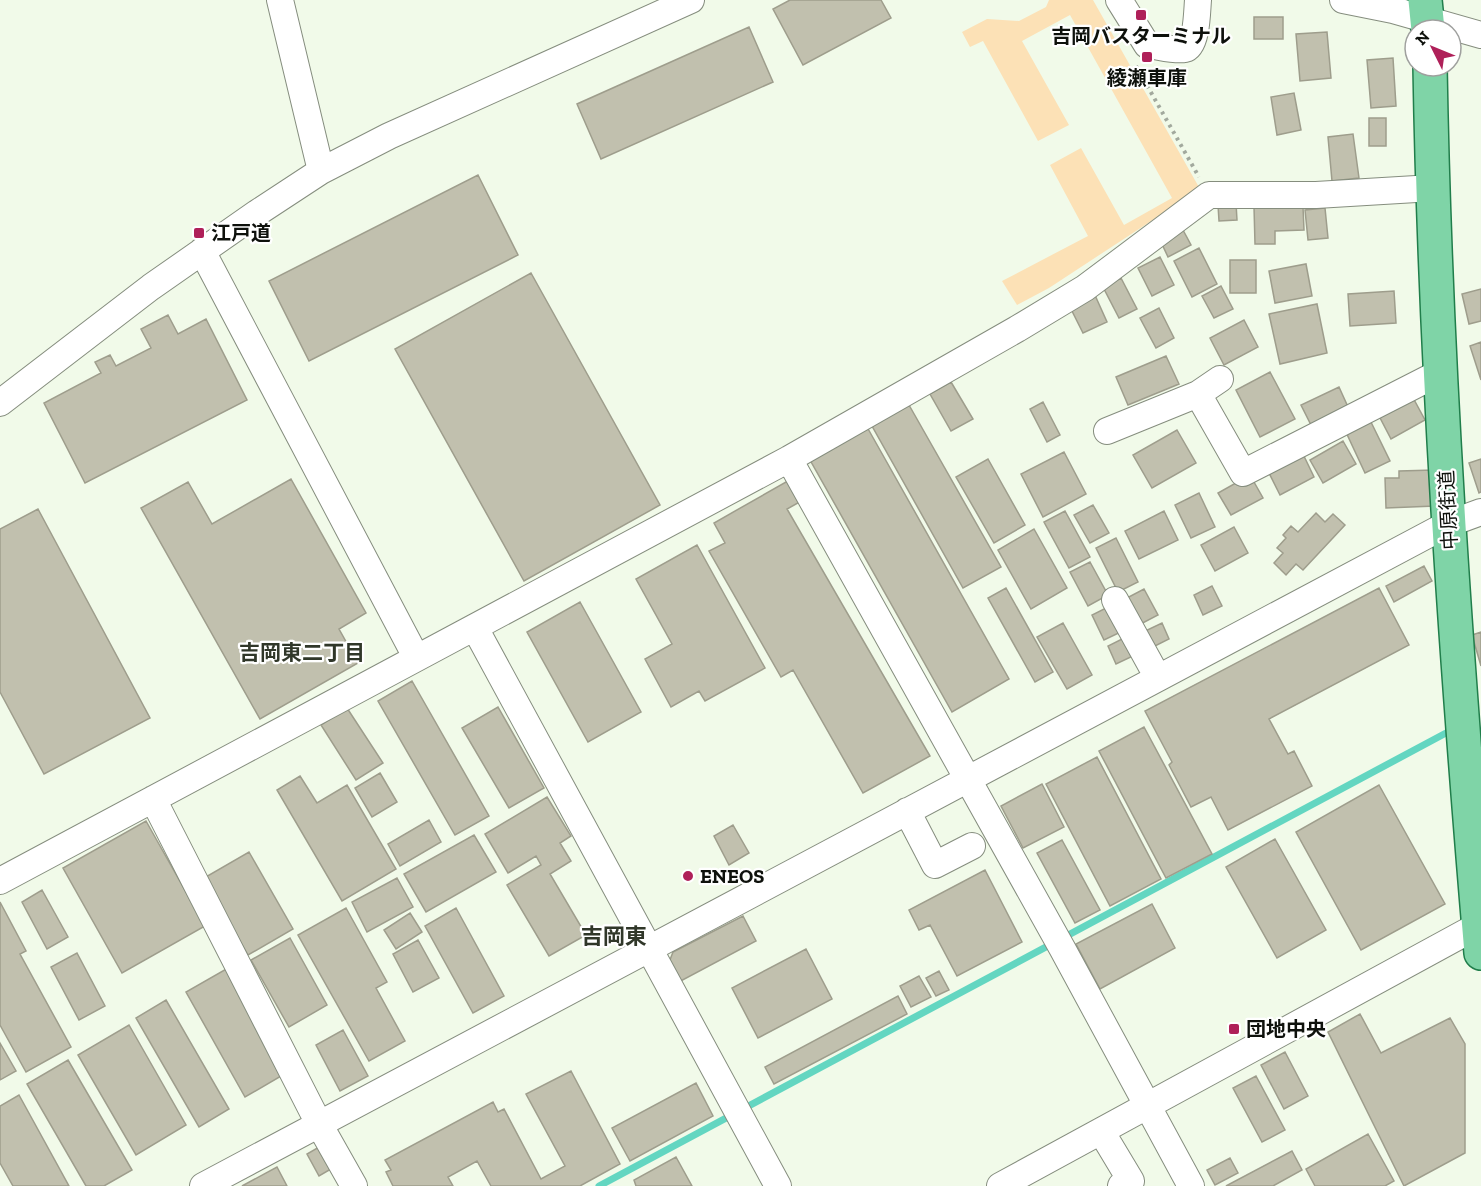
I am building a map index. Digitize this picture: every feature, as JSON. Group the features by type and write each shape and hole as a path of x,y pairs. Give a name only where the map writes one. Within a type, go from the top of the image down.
{"main road":[{"name":"中原街道","path":"1430,78 1448,524 1480,934"}],"street":[{"path":"280,0 321,171"},
{"path":"0,403 120,310 202,251 321,171 389,136 691,0"},
{"path":"1119,0 1147,45 1184,50 1193,41 1198,0"},
{"path":"1343,0 1427,16 1481,35"},
{"path":"0,881 789,459 1017,329 1084,288 1209,195 1316,195 1433,188"},
{"path":"202,251 416,657"},
{"path":"1198,394 1244,472 1441,372"},
{"path":"1107,431 1198,394 1220,379"},
{"path":"789,459 1058,941 1191,1186"},
{"path":"203,1186 1448,524 1481,512"},
{"path":"1115,600 1158,678"},
{"path":"475,628 778,1186"},
{"path":"153,799 319,1124 354,1186"},
{"path":"907,812 935,865 972,846"},
{"path":"1000,1186 1148,1105 1480,934"},
{"path":"1101,1131 1131,1181 1121,1186"}],"path":[{"path":"1134,62 1209,195"}],"shaded area":[{"path":"1049,0 1093,0 1200,189 1049,288 1017,305 1002,281 1088,236 1050,165 1081,148 1124,225 1172,198 1070,15 1022,41 1069,125 1038,141 983,41 970,47 962,32 987,19 1019,21 1046,7"}],"building":[{"path":"790,0 881,0 891,18 803,65 773,9"},
{"path":"1254,17 1283,17 1283,39 1254,39"},
{"path":"749,27 773,82 601,159 577,104"},
{"path":"1327,32 1331,78 1300,81 1296,34"},
{"path":"1393,58 1396,106 1371,108 1367,60"},
{"path":"1294,93 1301,130 1277,135 1271,97"},
{"path":"1369,118 1386,118 1386,146 1369,146"},
{"path":"1353,134 1359,178 1332,181 1328,137"},
{"path":"478,175 518,255 309,361 269,281"},
{"path":"1236,203 1237,220 1219,221 1218,205"},
{"path":"1254,207 1303,207 1304,230 1275,231 1275,244 1255,244"},
{"path":"1325,208 1328,238 1308,240 1305,210"},
{"path":"1183,230 1191,245 1168,257 1161,242"},
{"path":"1199,248 1217,284 1192,297 1174,261"},
{"path":"1160,257 1174,285 1152,296 1138,268"},
{"path":"1230,260 1256,260 1256,293 1230,293"},
{"path":"1306,264 1312,296 1275,303 1269,271"},
{"path":"531,273 660,505 524,581 395,349"},
{"path":"1121,278 1137,309 1119,318 1103,287"},
{"path":"1221,286 1233,309 1214,318 1202,296"},
{"path":"1481,289 1481,321 1469,324 1462,294"},
{"path":"1394,291 1396,323 1350,326 1348,294"},
{"path":"1094,293 1107,322 1083,333 1069,305"},
{"path":"1317,304 1327,353 1280,364 1269,314"},
{"path":"1159,308 1174,338 1156,348 1140,318"},
{"path":"168,315 178,334 206,319 247,400 85,483 44,403 101,373 95,362 110,355 116,366 151,348 141,329"},
{"path":"1244,320 1258,347 1224,365 1210,338"},
{"path":"1481,342 1481,380 1470,346"},
{"path":"1166,356 1179,384 1128,405 1116,377"},
{"path":"1270,372 1295,419 1260,437 1236,390"},
{"path":"951,382 973,419 951,431 930,394"},
{"path":"1339,387 1348,407 1311,425 1301,405"},
{"path":"1411,394 1425,420 1391,439 1377,412"},
{"path":"1043,402 1060,435 1047,442 1030,409"},
{"path":"909,405 1001,567 963,588 872,426"},
{"path":"1369,418 1390,461 1365,473 1345,430"},
{"path":"867,427 1009,679 952,712 810,460"},
{"path":"1177,430 1196,463 1152,488 1133,455"},
{"path":"1343,441 1356,464 1323,483 1310,460"},
{"path":"1064,452 1086,494 1043,517 1021,474"},
{"path":"1302,452 1314,477 1280,495 1267,469"},
{"path":"988,459 1025,525 994,543 956,477"},
{"path":"1481,459 1481,492 1479,493 1469,463"},
{"path":"1434,470 1435,506 1386,508 1385,478 1399,478 1399,471"},
{"path":"1250,475 1263,498 1231,515 1218,493"},
{"path":"793,478 805,499 787,509 930,756 863,793 793,670 781,677 709,551 725,543 714,523"},
{"path":"291,479 366,613 339,629 358,663 260,719 141,508 188,482 212,524"},
{"path":"1199,493 1215,527 1191,538 1175,505"},
{"path":"1093,505 1109,533 1090,543 1074,515"},
{"path":"38,509 150,718 44,774 0,692 0,529"},
{"path":"1065,511 1090,557 1069,568 1044,522"},
{"path":"1164,511 1178,540 1139,559 1125,531"},
{"path":"1316,513 1325,522 1333,514 1345,525 1303,570 1296,564 1286,575 1274,563 1283,553 1277,548 1286,538 1283,535 1291,526 1298,532"},
{"path":"1234,527 1248,553 1215,571 1201,545"},
{"path":"1034,529 1067,588 1031,609 998,550"},
{"path":"1116,538 1138,582 1118,592 1096,548"},
{"path":"697,545 765,668 705,701 699,691 671,707 645,659 672,644 636,579"},
{"path":"1090,562 1108,595 1088,606 1070,572"},
{"path":"1424,566 1432,581 1394,602 1386,586"},
{"path":"1212,586 1222,606 1203,615 1194,595"},
{"path":"1006,588 1053,672 1035,682 988,598"},
{"path":"1379,588 1409,645 1269,719 1288,754 1294,751 1312,786 1228,830 1211,797 1191,807 1169,765 1172,762 1145,711"},
{"path":"1144,589 1158,615 1137,626 1123,600"},
{"path":"580,602 641,712 588,742 527,632"},
{"path":"1110,606 1123,631 1104,640 1092,615"},
{"path":"1063,623 1092,675 1067,689 1037,637"},
{"path":"1162,623 1169,639 1151,648 1143,632"},
{"path":"1481,632 1481,666 1472,635"},
{"path":"1124,638 1133,656 1116,664 1108,646"},
{"path":"412,681 489,816 455,835 378,701"},
{"path":"498,707 544,788 509,808 462,728"},
{"path":"347,708 383,763 356,780 321,725"},
{"path":"1144,727 1212,854 1166,878 1099,751"},
{"path":"1097,757 1161,879 1110,906 1046,784"},
{"path":"380,773 397,802 372,817 355,788"},
{"path":"300,776 317,803 347,785 396,869 342,901 277,790"},
{"path":"1042,784 1064,827 1023,848 1001,806"},
{"path":"1379,785 1445,904 1361,950 1296,832"},
{"path":"547,797 571,836 560,843 571,861 550,874 586,935 549,956 507,885 541,865 536,856 508,873 485,834"},
{"path":"429,820 441,842 400,866 388,844"},
{"path":"146,821 205,926 122,973 63,868"},
{"path":"733,825 749,853 729,865 714,836"},
{"path":"474,835 496,872 426,912 404,874"},
{"path":"1275,839 1326,930 1277,958 1226,867"},
{"path":"1062,840 1100,910 1075,923 1037,853"},
{"path":"249,852 293,929 248,955 204,878"},
{"path":"985,870 1022,942 957,976 930,925 919,930 909,910"},
{"path":"397,878 413,907 367,932 352,902"},
{"path":"42,890 68,937 47,949 22,902"},
{"path":"0,902 26,951 20,954 71,1047 26,1072 0,1025"},
{"path":"1152,904 1175,948 1100,989 1076,944"},
{"path":"346,908 387,982 376,988 405,1041 369,1061 298,935"},
{"path":"456,908 504,996 473,1013 425,926"},
{"path":"410,913 422,932 396,949 384,930"},
{"path":"743,916 756,941 677,983 668,965 673,952"},
{"path":"290,938 327,1005 289,1027 251,960"},
{"path":"418,940 439,978 413,992 393,954"},
{"path":"806,949 832,999 758,1038 732,988"},
{"path":"77,953 105,1006 79,1020 51,967"},
{"path":"228,968 288,1072 245,1097 186,992"},
{"path":"939,971 949,990 936,996 926,978"},
{"path":"919,976 931,997 911,1007 900,986"},
{"path":"898,996 907,1014 774,1084 765,1067"},
{"path":"166,1000 229,1109 199,1127 136,1018"},
{"path":"1360,1014 1381,1053 1450,1018 1465,1044 1465,1153 1404,1186 1328,1032"},
{"path":"129,1025 186,1125 136,1155 78,1055"},
{"path":"343,1030 368,1076 340,1091 316,1045"},
{"path":"0,1043 16,1071 0,1080"},
{"path":"1285,1052 1308,1096 1284,1109 1261,1065"},
{"path":"68,1060 132,1170 104,1186 86,1186 27,1084"},
{"path":"571,1071 620,1164 580,1186 491,1186 477,1161 448,1177 453,1186 393,1186 386,1172 391,1170 385,1160 493,1102 498,1112 504,1109 541,1179 565,1166 526,1094"},
{"path":"1256,1076 1285,1130 1262,1142 1233,1088"},
{"path":"696,1083 713,1116 630,1161 612,1128"},
{"path":"19,1095 69,1186 13,1186 0,1163 0,1106"},
{"path":"1368,1134 1394,1181 1385,1186 1315,1186 1306,1169"},
{"path":"319,1147 331,1169 319,1176 307,1154"},
{"path":"1292,1151 1302,1170 1273,1186 1226,1186"},
{"path":"676,1157 692,1186 636,1186 634,1180"},
{"path":"1230,1158 1238,1173 1215,1185 1207,1170"},
{"path":"277,1167 287,1186 242,1186"}],"waterway":[{"path":"599,1186 1446,733"}],"place":[{"name":"吉岡バスターミナル","path":"1141,15"},
{"name":"綾瀬車庫","path":"1147,57"},
{"name":"江戸道","path":"199,233"},
{"name":"ENEOS","path":"688,876"},
{"name":"団地中央","path":"1234,1029"}],"district":[{"name":"吉岡東二丁目","path":"302,653"},
{"name":"吉岡東","path":"614,936"}]}
